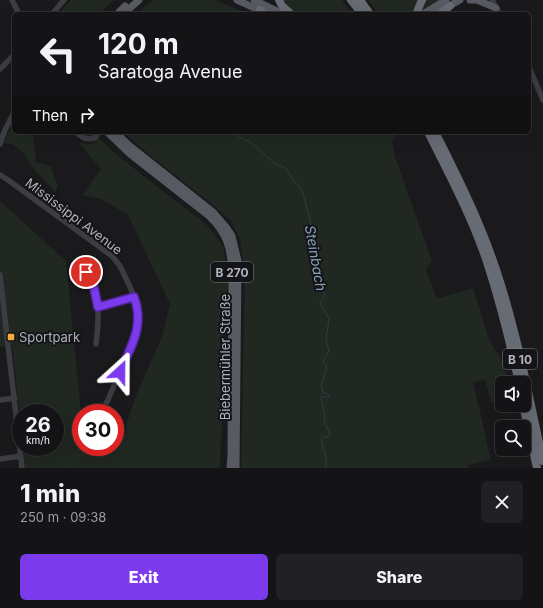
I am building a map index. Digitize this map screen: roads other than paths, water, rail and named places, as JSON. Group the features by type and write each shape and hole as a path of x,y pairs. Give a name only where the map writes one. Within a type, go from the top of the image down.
{"highway":[{"path":"279,0 282,6 289,12"},
{"path":"351,0 360,12"},
{"path":"417,12 422,0"},
{"path":"361,1 369,12"},
{"path":"441,12 448,3"},
{"name":"B 10","path":"429,134 471,222 487,261 508,335 517,376"},
{"name":"B 10","path":"436,134 482,231 501,284 514,333 543,461"},
{"path":"438,134 441,144"},
{"path":"525,412 537,468"}],"main road":[{"path":"119,12 131,0"},
{"path":"125,12 139,0"},
{"path":"237,0 262,12"},
{"path":"254,0 278,12"},
{"path":"428,12 448,3 469,0 477,0 498,11"},
{"path":"493,0 498,11"},
{"path":"437,12 448,3"},
{"name":"B 270","path":"109,134 127,152 205,213 220,228 227,242 231,254 232,273 230,468"},
{"name":"Biebermühler Straße","path":"117,134 213,212 226,227 234,243 238,260 236,468"}],"street":[{"path":"12,0 18,12"},
{"path":"54,12 64,0"},
{"path":"0,69 12,57"},
{"path":"531,72 543,100"},
{"path":"0,144 12,116"},
{"path":"79,134 84,138 90,139 96,137 97,134"},
{"name":"Mississippi Avenue","path":"0,175 112,256 120,266 134,297 139,316 137,332 106,404"},
{"path":"86,272 94,288 98,307 96,344"},
{"path":"0,275 16,404"},
{"path":"98,307 134,297"},
{"path":"0,400 15,398"},
{"path":"0,459 21,456 22,468"}],"waterway":[{"name":"Steinbach","path":"234,134 253,144 276,164 286,168 293,180 302,190 310,220 320,285 325,295 320,303 329,319 326,339 329,351 323,361 327,368 321,386 323,392 330,397 321,397 325,414 324,420 330,435 329,437 323,437 321,439 326,458 326,468"}],"place":[{"name":"Sportpark","path":"11,337"}]}
